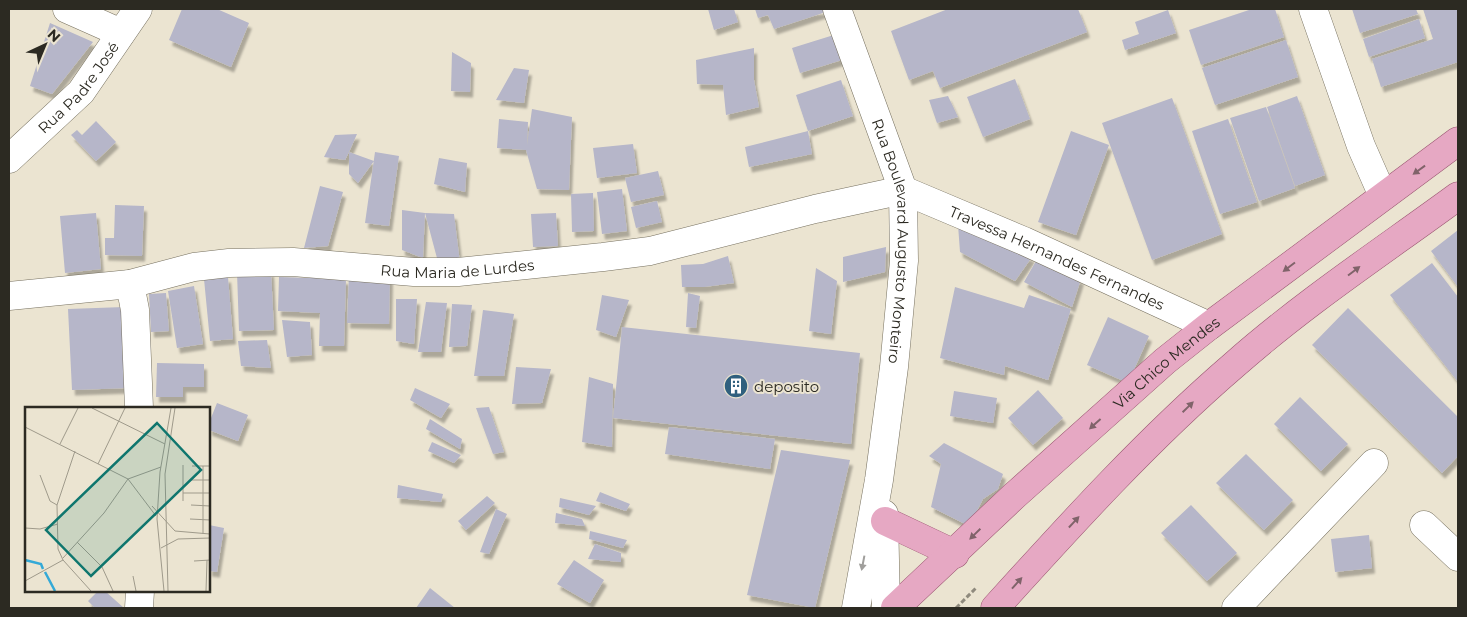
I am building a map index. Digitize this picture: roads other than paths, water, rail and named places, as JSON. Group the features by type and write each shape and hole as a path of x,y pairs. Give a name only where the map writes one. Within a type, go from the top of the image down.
{"main road":[{"name":"Via Chico Mendes","path":"895,608 955,554 1014,496 1165,361 1209,326 1458,141"},
{"path":"995,608 1148,445 1235,364 1367,262 1458,196"},
{"path":"885,521 955,554"}],"street":[{"path":"67,9 121,33"},
{"name":"Rua Padre José","path":"9,159 81,92 138,9"},
{"name":"Rua Boulevard Augusto Monteiro","path":"837,9 903,190 904,261 894,367 879,480 856,608"},
{"path":"1313,9 1361,146 1383,196"},
{"name":"Rua Maria de Lurdes","path":"9,296 130,284 194,267 229,263 293,262 414,272 458,272 650,251 806,211 903,190"},
{"name":"Travessa Hernandes Fernandes","path":"903,190 1033,245 1209,326"},
{"path":"130,284 135,310 139,407"},
{"path":"1236,608 1374,463"},
{"name":"Rua Boulevard Augusto Monteiro","path":"879,480 885,521 886,608"},
{"path":"1424,525 1458,557"},
{"path":"140,592 140,608"}],"place":[{"name":"deposito","path":"736,386"}]}
